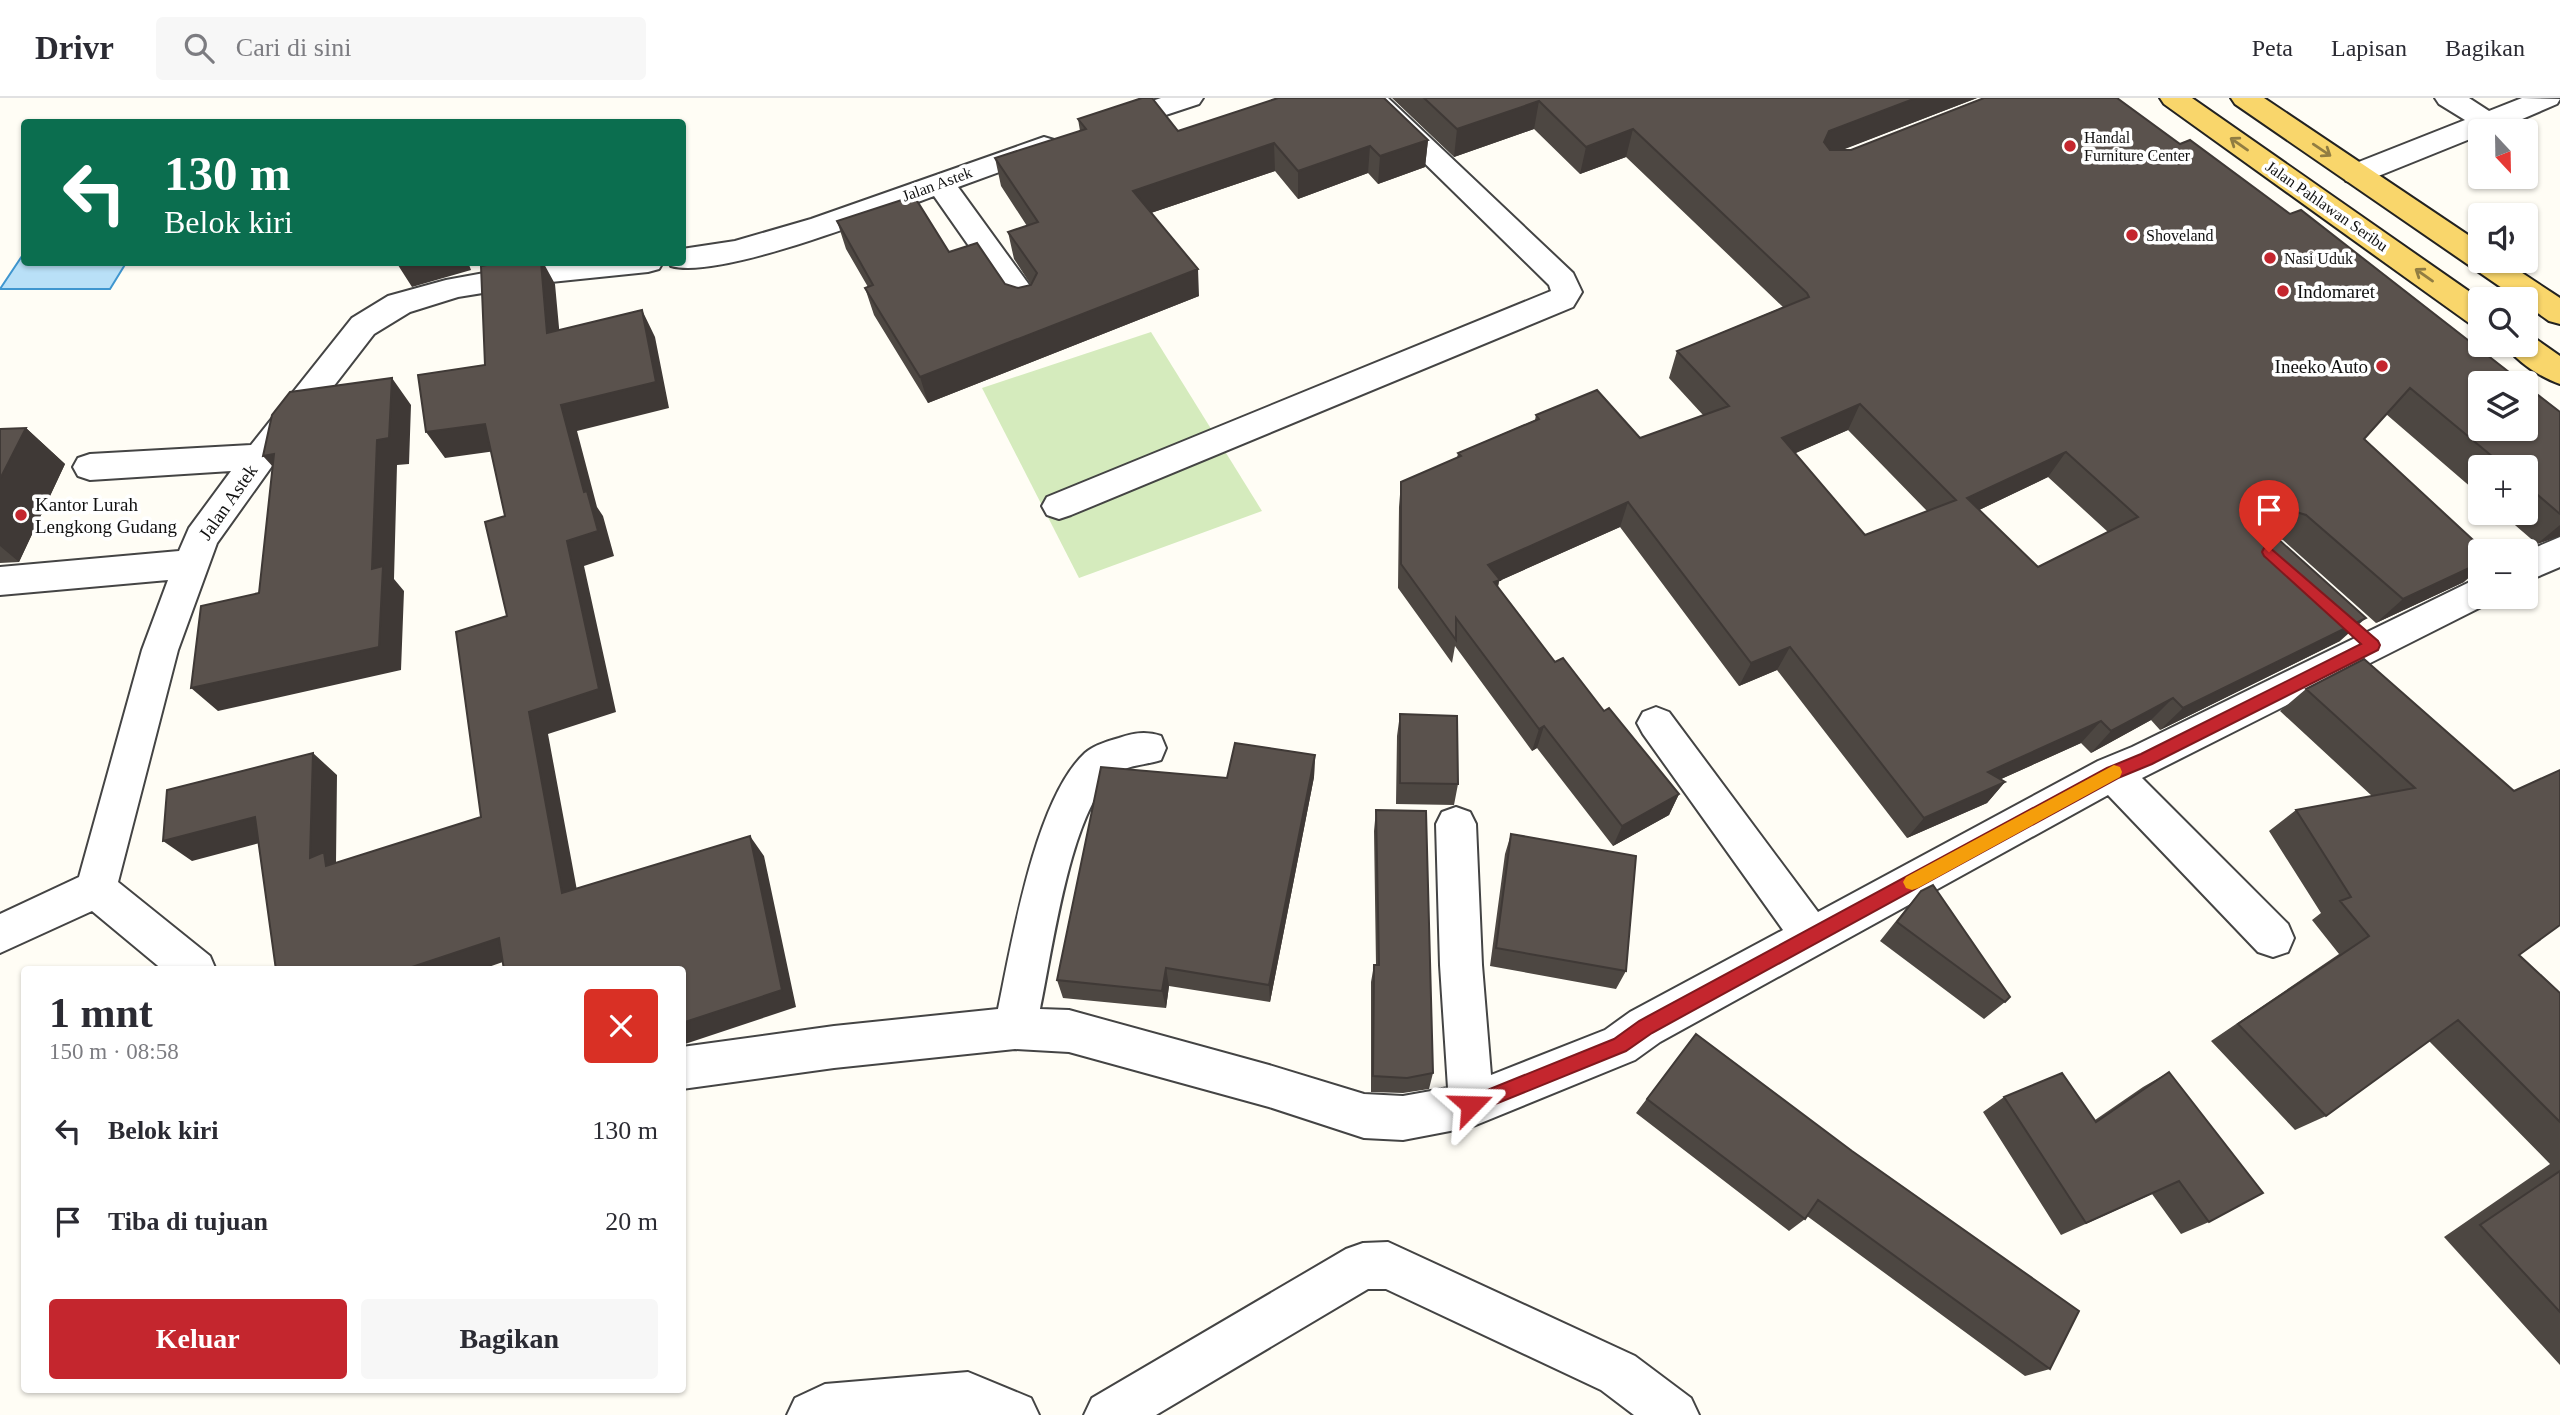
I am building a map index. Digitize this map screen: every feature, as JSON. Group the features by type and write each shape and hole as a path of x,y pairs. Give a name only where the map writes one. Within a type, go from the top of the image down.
{"main road":[{"name":"Jalan Pahlawan Seribu","path":"2174,98 2468,306"},
{"path":"2245,98 2468,251"},
{"path":"2500,273 2560,313"},
{"path":"2538,356 2560,372"}],"street":[{"name":"Jalan Astek","path":"686,258 735,251 785,237 1189,98"},
{"path":"1059,506 1562,299 1567,292 1562,280 1372,98"},
{"path":"2449,98 2484,119"},
{"path":"2496,119 2547,98"},
{"path":"2356,174 2468,130"},
{"path":"940,183 1024,301"},
{"name":"Jalan Astek","path":"96,889 160,650 201,538 260,457 363,326 399,304 457,287 609,266"},
{"path":"90,467 260,457"},
{"path":"2538,562 2560,551"},
{"path":"0,581 191,564"},
{"path":"686,1067 834,1047 1016,1028 1069,1031 1269,1086 1364,1116 1403,1118 1471,1105 1620,1045 1645,1027 2112,773 2146,759 2468,597"},
{"path":"2342,617 2373,645"},
{"path":"1657,723 1812,937"},
{"path":"1016,1028 1053,856 1077,792 1098,765 1121,753 1147,748"},
{"path":"2112,773 2273,937"},
{"path":"1456,824 1461,965 1471,1105"},
{"path":"0,934 96,889 190,966"},
{"path":"1109,1415 1363,1266 1388,1265 1618,1373 1674,1415"},
{"path":"812,1415 825,1409 968,1397 1014,1415"}],"green space":[{"path":"1151,332 1262,511 1079,578 982,388"}],"water":[{"path":"21,258 21,266 124,266 110,289 0,289"}],"building":[{"path":"1142,98 1152,98 1178,131 1278,98 1384,98 1428,140 1380,156 1370,146 1298,171 1274,143 1133,191 1198,269 920,377 865,288 873,285 837,221 914,196 949,252 977,243 1005,284 1018,288 1031,285 1037,273 1008,232 1038,222 995,158 1086,129 1078,119"},
{"path":"1424,98 1916,98 1829,131 1824,142 1830,150 1851,150 1984,98 2117,98 2180,144 2190,140 2290,214 2301,210 2468,340 2468,357 2490,357 2508,371 2468,371 2468,436 2410,388 2364,439 2472,539 2468,539 2468,569 2403,599 2306,515 2293,511 2279,515 2272,526 2278,539 2366,618 2183,708 2173,698 2111,731 2101,721 1988,772 2005,782 1924,818 1790,647 1751,663 1628,502 1488,565 1500,580 1494,582 1555,662 1563,658 1604,711 1609,708 1679,794 1622,826 1544,726 1539,729 1456,618 1456,640 1401,564 1401,482 1461,456 1458,453 1539,419 1536,415 1597,390 1640,438 1729,406 1677,351 1809,297 1633,129 1586,147 1539,101 1457,129","holes":["1860,404 1956,500 1865,535 1782,438","2066,452 2138,517 2038,567 1967,498"]},
{"path":"481,266 541,266 547,333 642,310 656,382 561,405 584,492 587,491 598,531 567,541 599,689 529,712 562,893 750,836 782,990 686,1022 686,966 503,966 499,938 415,966 275,966 255,817 163,841 167,790 313,753 310,858 324,852 326,866 481,817 456,632 507,616 485,522 505,516 485,424 426,432 418,375 485,365"},
{"path":"392,378 389,438 377,440 372,569 383,566 379,647 191,688 201,606 259,593 274,454 263,456 272,415 290,392"},
{"path":"2538,395 2560,412 2560,514 2538,495 2538,455 2491,455 2474,441 2538,441"},
{"path":"26,428 0,479 0,429"},
{"path":"2364,659 2514,791 2560,770 2560,925 2519,955 2560,993 2560,1122 2458,1020 2326,1116 2238,1024 2369,936 2340,901 2351,897 2296,810 2415,788 2306,689"},
{"path":"1400,714 1457,716 1458,784 1400,783"},
{"path":"1235,743 1315,755 1269,985 1166,968 1162,991 1057,980 1101,767 1227,778"},
{"path":"1376,810 1426,811 1433,1073 1407,1078 1373,1076 1374,965 1379,965"},
{"path":"1511,834 1636,856 1626,971 1496,948"},
{"path":"1933,885 2010,997 2005,1002 1897,922 1921,891"},
{"path":"1696,1034 1852,1151 2079,1311 2050,1369 1818,1200 1805,1219 1647,1099"},
{"path":"2169,1072 2263,1193 2209,1222 2179,1181 2086,1223 2004,1097 2062,1073 2096,1122"},
{"path":"2560,1171 2560,1312 2480,1225"}],"slow traffic":[{"path":"1912,882 2114,772"}],"place":[{"name":"Handal Furniture Center","path":"2070,146"},
{"name":"Shoveland","path":"2132,235"},
{"name":"Nasi Uduk","path":"2270,258"},
{"name":"Indomaret","path":"2283,291"},
{"name":"Ineeko Auto","path":"2382,366"},
{"name":"Kantor Lurah Lengkong Gudang","path":"21,515"}],"route":[{"path":"1471,1105 1620,1045 1645,1027 2112,773 2146,759 2373,645 2269,552"}]}
